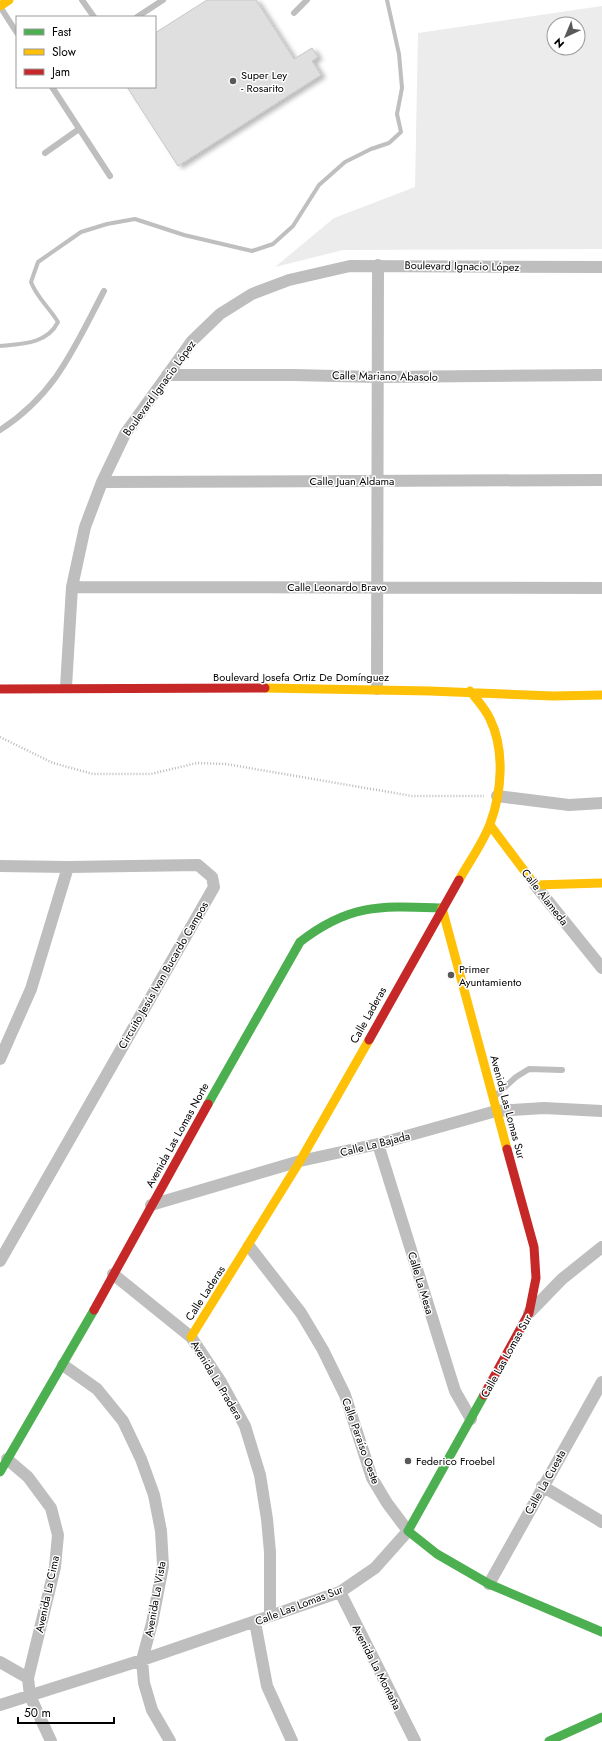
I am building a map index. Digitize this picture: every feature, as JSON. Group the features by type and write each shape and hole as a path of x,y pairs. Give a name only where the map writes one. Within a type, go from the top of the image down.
{"main road":[{"path":"0,7 9,0"},
{"name":"Boulevard Josefa Ortiz De Domínguez","path":"0,689 66,687 377,689 470,691 555,697 602,695"},
{"name":"Calle Laderas","path":"191,1337 249,1246 300,1161 490,825 497,796 500,766 498,743 490,719 470,691"},
{"name":"Calle Alameda","path":"490,825 535,885"},
{"path":"535,885 602,883"},
{"name":"Avenida Las Lomas Norte","path":"0,1472 63,1365 284,967 300,942 332,919 368,908 386,906 442,908"},
{"name":"Avenida Las Lomas Sur","path":"442,908 534,1247 536,1278 529,1313"},
{"name":"Calle Las Lomas Sur","path":"408,1531 529,1313"},
{"name":"Calle Paraíso Oeste","path":"408,1531 437,1554 489,1584 602,1632"},
{"path":"549,1741 602,1717"}],"street":[{"name":"Boulevard Ignacio López","path":"66,687 72,587 85,527 102,482 124,434 192,341 220,314 252,294 290,280 318,272 350,266 602,267"},
{"path":"377,689 378,266"},
{"name":"Calle Mariano Abasolo","path":"167,375 293,375 377,378 602,375"},
{"name":"Calle Juan Aldama","path":"102,482 602,480"},
{"name":"Calle Leonardo Bravo","path":"72,587 602,588"},
{"path":"497,796 569,804 602,803"},
{"name":"Circuito Jesús Ivan Bucardo Campos","path":"0,866 68,867 198,865 212,877 214,887 0,1261"},
{"path":"0,1059 31,989 68,867"},
{"name":"Calle Alameda","path":"535,885 602,968"},
{"name":"Calle La Bajada","path":"151,1205 300,1161 378,1144 496,1111 544,1108 602,1111"},
{"name":"Calle La Mesa","path":"378,1144 455,1392 471,1419"},
{"name":"Calle Paraíso Oeste","path":"249,1246 301,1313 323,1350 344,1395 372,1478 387,1503 408,1531"},
{"name":"Calle Las Lomas Sur","path":"529,1313 562,1279 602,1247"},
{"name":"Avenida La Pradera","path":"113,1274 191,1337 221,1382 245,1426 260,1475 270,1552 270,1616"},
{"name":"Avenida La Vista","path":"63,1365 97,1389 123,1421 141,1459 154,1495 161,1531 163,1566 152,1623 142,1660 144,1683 152,1710 170,1741"},
{"name":"Calle La Cuesta","path":"489,1584 542,1486 601,1387"},
{"name":"Avenida La Cima","path":"8,1459 28,1477 51,1508 58,1534 56,1567 28,1678 30,1696 51,1741"},
{"path":"542,1486 602,1522"},
{"name":"Calle Las Lomas Sur","path":"0,1705 142,1660 340,1592 375,1568 408,1531"},
{"name":"Avenida La Montaña","path":"340,1592 415,1741"},
{"path":"255,1622 267,1686 292,1741"},
{"path":"0,1662 28,1678"}],"lane":[{"path":"82,0 93,16"},
{"path":"139,16 163,0"},
{"path":"294,13 307,0"},
{"path":"0,7 16,31"},
{"path":"53,88 110,176"},
{"path":"45,153 79,129"},
{"path":"0,430 15,421 53,382 62,370 104,291"},
{"path":"493,1098 516,1077 529,1070 562,1070"}],"path":[{"path":"0,737 53,763 93,774 151,774 197,763 226,764 412,796 497,796"}],"shaded area":[{"path":"602,6 602,249 343,250 275,267 334,218 415,187 418,33"}],"building":[{"name":"Super Ley - Rosarito","path":"207,0 256,0 294,59 312,48 318,57 312,61 321,75 178,166 128,88 156,88 156,32"}],"waterway":[{"path":"0,346 33,342 41,339 47,335 58,322 36,293 31,282 38,262 81,232 107,224 135,219 184,235 252,251 273,244 293,226 319,185 345,162 371,149 389,143 401,132 397,114 402,88 399,54 387,0"}],"traffic: fast":[{"path":"208,1104 300,942 318,929 335,920 367,910 402,907 442,908"},
{"path":"0,1472 94,1310"},
{"path":"484,1395 408,1531 437,1554 489,1584 602,1632"},
{"path":"549,1741 602,1717"}],"traffic: slow":[{"path":"0,6 9,0"},
{"path":"265,688 430,691 553,696 602,695"},
{"path":"459,880 480,845 490,824 497,798 500,771 500,757 495,731 486,711 470,691"},
{"path":"490,825 535,885 602,883"},
{"path":"442,908 507,1149"},
{"path":"191,1337 300,1161 369,1040"}],"traffic: jam":[{"path":"0,689 265,688"},
{"path":"369,1040 459,880"},
{"path":"94,1310 208,1104"},
{"path":"484,1395 529,1313 536,1278 534,1247 507,1149"}],"place":[{"name":"Super Ley - Rosarito","path":"233,81"},
{"name":"Primer Ayuntamiento","path":"451,975"},
{"name":"Federico Froebel","path":"408,1461"}]}
